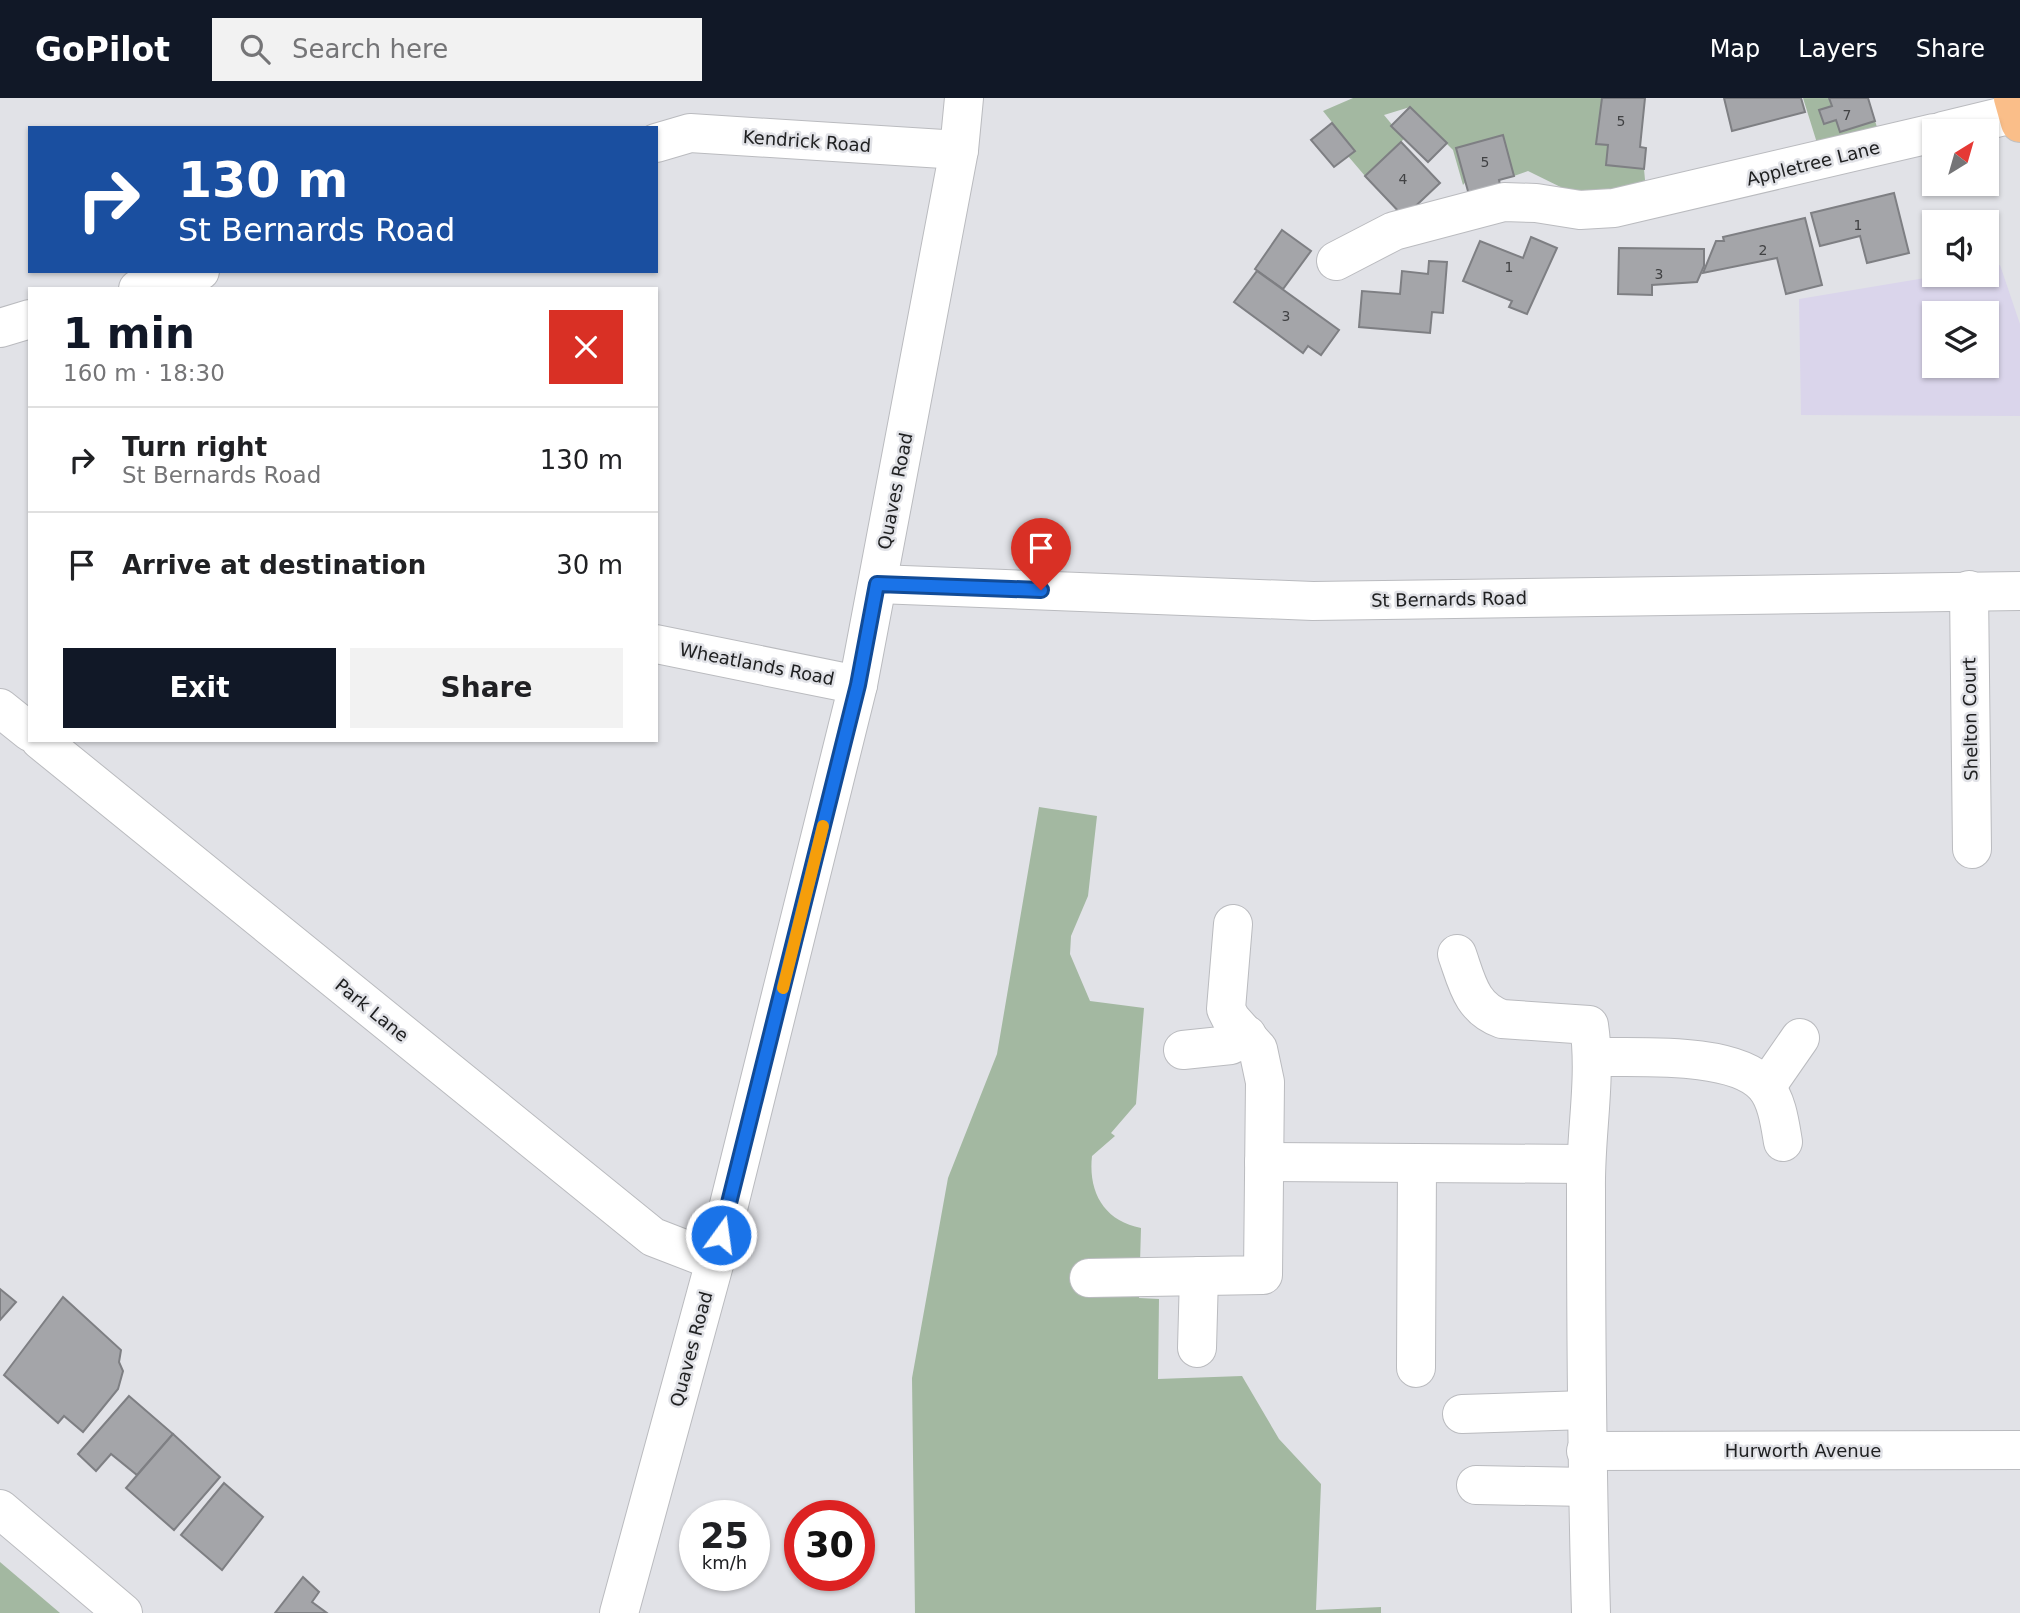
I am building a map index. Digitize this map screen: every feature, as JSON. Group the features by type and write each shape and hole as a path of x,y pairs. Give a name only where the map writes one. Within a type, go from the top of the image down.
{"street":[{"name":"Quaves Road","path":"619,1613 715,1261 858,685 959,150 964,98"},
{"path":"1987,119 2017,111"},
{"name":"Kendrick Road","path":"658,142 690,133 959,150"},
{"name":"Appletree Lane","path":"1336,261 1394,231 1504,202 1596,210 1692,192 1922,137"},
{"path":"145,287 194,273"},
{"path":"0,328 28,320"},
{"name":"St Bernards Road","path":"877,584 1313,601 2020,591"},
{"name":"Shelton Court","path":"1969,590 1972,849"},
{"name":"Wheatlands Road","path":"658,644 858,685"},
{"path":"0,708 28,730"},
{"name":"Park Lane","path":"42,742 653,1237 715,1261"},
{"path":"1089,1278 1263,1275 1265,1082 1252,1042 1231,1020 1226,1009 1233,924"},
{"path":"1457,954 1472,996 1489,1014 1591,1041 1750,1072 1766,1087 1774,1105 1783,1142"},
{"path":"1766,1087 1800,1038"},
{"path":"1591,1041 1586,1164 1586,1410 1591,1613"},
{"path":"1183,1050 1252,1042"},
{"path":"1264,1163 1586,1164"},
{"path":"1416,1368 1417,1163"},
{"path":"1197,1348 1199,1276"},
{"path":"1462,1414 1586,1410"},
{"name":"Hurworth Avenue","path":"1476,1485 1587,1469 2020,1450"},
{"path":"0,1509 123,1613"}],"shaded area":[{"path":"2000,265 2020,324 2020,416 1801,415 1799,299 1922,278 1922,287 1999,287"}],"green space":[{"path":"1353,98 1602,98 1596,144 1608,145 1607,165 1644,169 1646,191 1593,203 1528,171 1514,176 1503,136 1463,185 1453,150 1410,107 1384,115 1404,139 1365,176 1348,156 1354,150 1323,111"},
{"path":"1803,98 1829,98 1832,106 1820,110 1824,124 1836,120 1875,121 1877,127 1817,143"},
{"path":"1039,807 1097,816 1088,896 1071,936 1070,954 1090,1001 1144,1008 1136,1104 1111,1133 1115,1136 1092,1156 1091,1169 1096,1193 1108,1212 1117,1219 1141,1228 1139,1298 1159,1299 1158,1379 1242,1376 1279,1439 1321,1484 1316,1610 1381,1607 1381,1613 915,1613 912,1378 948,1178 997,1054"},
{"path":"0,1562 60,1613 0,1613"}],"building":[{"path":"1602,98 1645,98 1640,147 1646,148 1644,169 1606,165 1608,145 1596,144"},
{"path":"1724,98 1801,98 1805,112 1732,131"},
{"path":"1829,98 1868,98 1875,121 1840,132 1836,120 1824,124 1819,110 1832,106"},
{"path":"1410,107 1447,143 1428,162 1391,126"},
{"path":"1332,123 1355,151 1334,167 1311,140"},
{"path":"1503,135 1514,176 1499,180 1502,193 1471,202 1456,148"},
{"path":"1401,142 1440,183 1404,217 1365,176"},
{"path":"1894,193 1909,253 1867,263 1860,236 1820,246 1811,213"},
{"path":"1805,218 1822,285 1786,294 1777,258 1703,273 1716,241 1724,241 1723,237"},
{"path":"1282,230 1311,251 1283,289 1255,269"},
{"path":"1531,237 1557,248 1527,314 1509,307 1512,301 1463,281 1480,241 1523,258"},
{"path":"1619,248 1704,249 1704,266 1697,282 1652,285 1652,295 1618,294"},
{"path":"1429,261 1447,262 1443,313 1432,312 1430,333 1359,327 1362,291 1400,294 1402,271 1428,274"},
{"path":"1257,271 1339,330 1321,355 1308,346 1303,353 1234,302"},
{"path":"0,1289 16,1302 0,1320"},
{"path":"63,1297 121,1350 119,1362 123,1371 118,1389 83,1432 64,1416 58,1423 4,1375"},
{"path":"129,1396 173,1434 137,1475 111,1454 96,1471 78,1454"},
{"path":"173,1434 220,1477 174,1530 126,1488"},
{"path":"224,1483 263,1517 222,1570 181,1535"},
{"path":"303,1577 319,1592 312,1602 327,1613 275,1613"}],"slow traffic":[{"path":"783,988 823,826"}],"route":[{"path":"721,1235 858,685 877,584 1041,590"}]}
